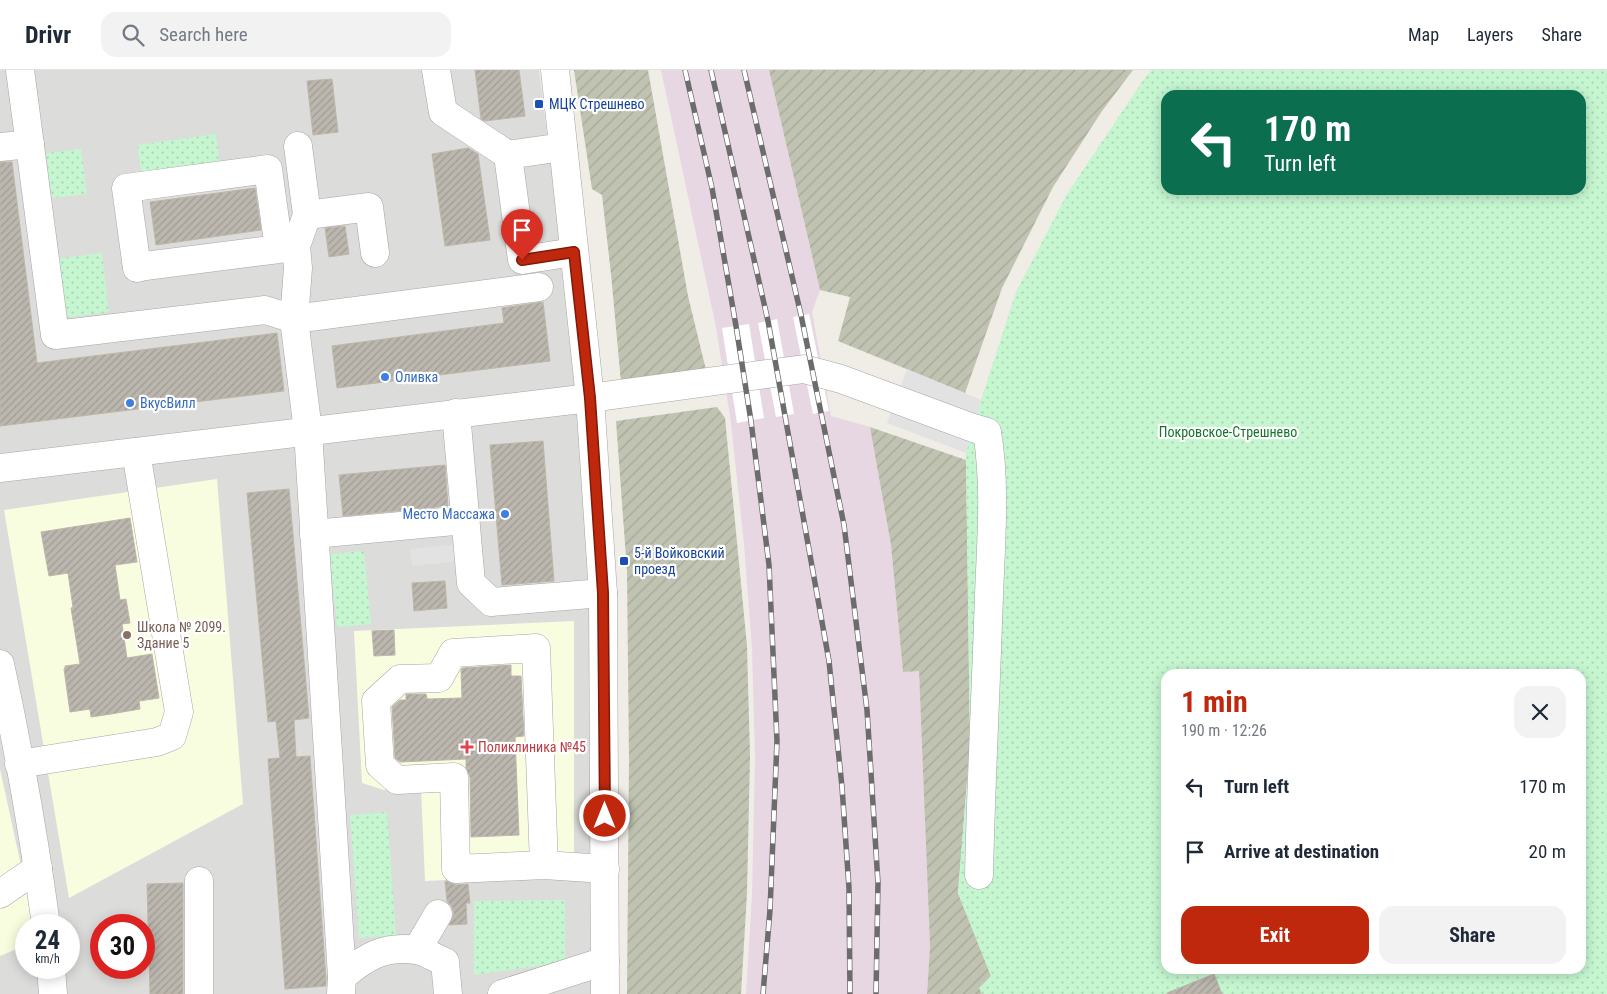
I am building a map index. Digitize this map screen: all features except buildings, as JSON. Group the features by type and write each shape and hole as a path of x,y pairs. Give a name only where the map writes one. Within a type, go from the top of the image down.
{"street":[{"path":"20,70 55,335 266,310 294,319 539,287"},
{"path":"436,70 443,112 508,155 563,148"},
{"path":"555,70 590,398 603,593 605,994"},
{"path":"0,147 30,144"},
{"path":"287,247 307,215 298,146"},
{"path":"508,155 522,260 574,252"},
{"path":"287,247 137,268 126,188 268,169 287,247 298,268 294,319 308,431 341,986"},
{"path":"307,215 369,207 375,254"},
{"path":"0,468 590,398 804,369 841,379 988,432 992,460 991,537 980,791 979,875"},
{"path":"456,413 471,583 491,602 603,593"},
{"path":"19,764 158,742 172,736 179,712 136,452"},
{"path":"314,534 466,520"},
{"path":"544,865 536,648 453,653 439,678 400,680 376,701 380,765 396,780 454,777 456,869 544,865 605,870"},
{"path":"0,664 34,835 44,914"},
{"path":"0,894 38,868"},
{"path":"199,881 199,994"},
{"path":"417,950 438,914"},
{"path":"341,986 359,962 384,950 417,950 445,962 448,994"},
{"path":"502,994 605,962"},
{"path":"52,979 53,994"}],"shaded area":[{"path":"0,70 539,70 577,374 593,618 592,994 0,994"},
{"path":"574,70 648,70 688,296 706,370 621,382 602,195 592,189"},
{"path":"661,70 769,70 820,290 812,312 831,416 870,427 891,545 903,672 919,670 930,946 927,994 746,994 752,896 755,757 752,648 744,544 731,423 716,327"},
{"path":"769,70 1133,70 1102,111 1053,187 1002,288 965,393 838,341 850,297 820,290"},
{"path":"907,369 981,400 966,453 887,423"},
{"path":"717,407 725,418 747,646 750,756 747,893 741,994 627,994 629,760 627,571 616,421"},
{"path":"870,427 966,460 970,745 958,893 991,976 980,988 982,994 927,994 930,946 919,671 903,672 891,545"},
{"name":"Школа № 2099. Здание 5","path":"217,479 243,804 69,898 4,510"},
{"path":"462,544 463,561 412,566 410,549"},
{"name":"Поликлиника №45","path":"574,621 574,867 468,879 425,881 421,788 384,790 362,783 354,631"},
{"path":"0,769 32,914 15,914 15,950 0,956"}],"green space":[{"name":"Покровское-Стрешнево","path":"1152,70 1607,70 1607,994 982,994 979,988 991,976 958,893 970,745 966,453 1016,292 1067,194 1146,76"},
{"path":"216,134 220,166 142,176 137,145"},
{"path":"81,149 87,194 52,198 46,153"},
{"path":"102,253 109,312 64,318 56,259"},
{"path":"364,551 371,624 337,627 330,554"},
{"path":"387,812 396,935 359,938 350,815"},
{"path":"565,900 565,962 474,975 474,901"}],"pier":[{"path":"809,314 829,411 813,414 793,317"},
{"path":"777,319 794,414 776,417 758,323"},
{"path":"749,324 764,418 737,423 722,328"}],"railway":[{"path":"685,70 712,188 736,326 751,421 769,565 777,741 770,910 763,994"},
{"path":"711,70 768,321 829,661 842,787 849,888 850,994"},
{"path":"744,70 801,315 844,525 867,710 878,883 876,994"}],"place":[{"name":"МЦК Стрешнево","path":"539,104"},
{"name":"Оливка","path":"385,377"},
{"name":"ВкусВилл","path":"130,403"},
{"name":"Место Массажа","path":"505,514"},
{"name":"5-й Войковский проезд","path":"624,561"},
{"name":"Школа № 2099. Здание 5","path":"127,635"},
{"name":"Поликлиника №45","path":"467,747"}],"route":[{"path":"522,260 574,252 590,398 603,593 605,816"}]}
